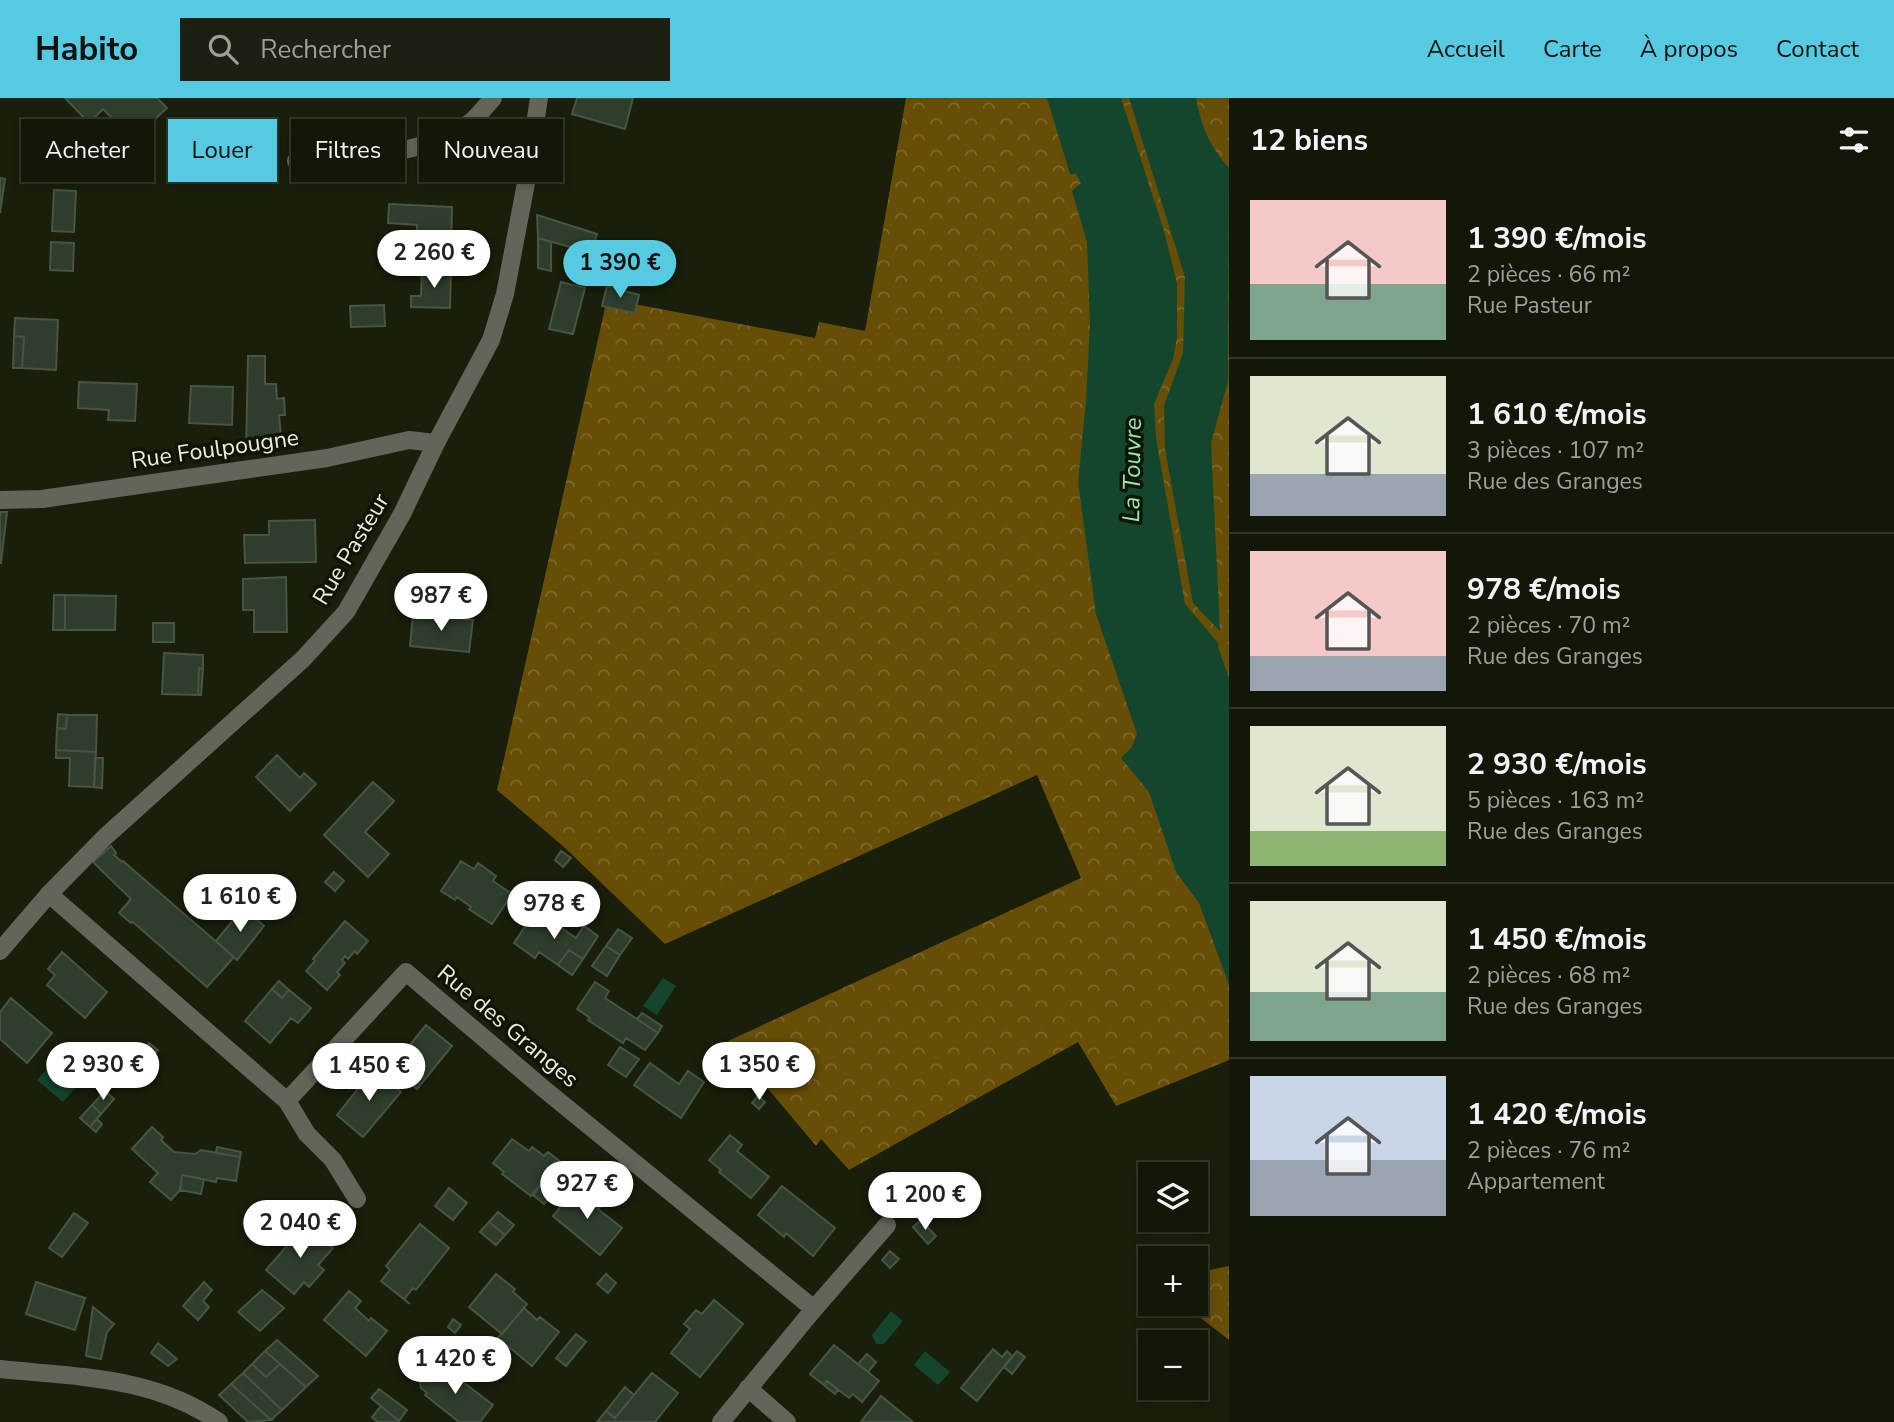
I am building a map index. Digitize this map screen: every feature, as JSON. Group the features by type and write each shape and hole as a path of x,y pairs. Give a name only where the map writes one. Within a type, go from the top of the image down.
{"street":[{"path":"405,148 428,143 457,131 472,121 493,98"},
{"name":"Rue Pasteur","path":"0,951 49,894 105,837 303,659 346,612 402,514 491,340 505,294 528,172 538,99"},
{"name":"Rue Foulpougne","path":"0,500 42,499 327,458 409,440 436,443"},
{"path":"49,894 287,1101 307,1134 333,1160 357,1199"},
{"name":"Rue des Granges","path":"287,1101 406,972 814,1309"},
{"path":"721,1422 887,1225"},
{"path":"0,1368 133,1383 180,1398 219,1422"},
{"path":"748,1388 787,1422"}],"green space":[{"path":"906,98 1229,98 1229,1060 1116,1106 1078,1042 849,1170 821,1139 816,1146 728,1041 1081,878 1037,775 665,944 564,847 497,790 607,299 815,338 819,322 865,331"},
{"path":"1229,1266 1229,1340 1198,1316 1208,1316 1208,1270"}],"water":[{"name":"La Touvre","path":"1047,98 1121,98 1164,231 1177,283 1177,338 1173,359 1154,404 1156,438 1185,604 1219,644 1229,678 1229,985 1199,903 1176,872 1149,792 1121,758 1131,748 1137,734 1096,614 1078,482 1090,323 1087,242 1072,191 1081,183 1076,174 1070,174"},
{"name":"La Touvre","path":"1129,98 1196,98 1207,136 1229,168 1228,381 1211,443 1220,631 1193,603 1165,449 1164,406 1183,353 1185,277"},
{"path":"663,978 676,986 657,1015 643,1006"},
{"path":"50,1066 76,1088 63,1102 37,1080"},
{"path":"891,1311 903,1321 884,1344 876,1344 872,1335"},
{"path":"925,1351 950,1372 938,1385 914,1365"}],"building":[{"path":"65,98 157,98 167,108 154,120 113,119 103,109 93,119 85,119"},
{"path":"577,98 633,98 625,129 572,114"},
{"path":"0,178 5,179 0,213"},
{"path":"54,190 76,191 74,232 52,231"},
{"path":"389,204 452,207 451,253 416,252 417,225 388,223"},
{"path":"537,215 597,234 591,253 538,238"},
{"path":"538,238 551,242 551,271 538,268"},
{"path":"51,242 74,243 73,271 50,270"},
{"path":"422,269 451,270 450,308 411,307 411,296 421,296"},
{"path":"561,282 585,288 573,334 549,329"},
{"path":"607,286 639,295 635,313 602,306"},
{"path":"384,305 385,326 351,327 350,306"},
{"path":"15,318 58,320 56,370 22,368 24,337 14,336"},
{"path":"14,336 24,337 22,368 13,368"},
{"path":"248,356 265,356 265,384 276,384 277,399 284,398 285,415 279,415 282,447 246,452"},
{"path":"79,382 137,384 135,421 108,420 109,410 78,408"},
{"path":"191,386 233,387 232,425 189,423"},
{"path":"0,512 7,512 1,563 0,563"},
{"path":"315,520 316,562 245,563 244,535 269,535 269,521"},
{"path":"286,577 287,632 254,632 254,610 243,610 243,579"},
{"path":"54,595 65,595 65,630 53,630"},
{"path":"65,595 116,596 115,630 65,630"},
{"path":"413,614 473,620 469,652 410,646"},
{"path":"153,623 174,623 174,642 153,642"},
{"path":"164,653 203,655 203,669 199,668 198,695 162,694"},
{"path":"199,668 203,669 201,695 198,695"},
{"path":"58,714 67,715 66,729 57,728"},
{"path":"67,715 97,715 96,752 56,750 57,728 66,729"},
{"path":"56,750 96,752 94,787 69,786 70,758 56,758"},
{"path":"277,755 300,778 304,773 316,784 290,811 256,777"},
{"path":"95,758 103,758 102,788 94,787"},
{"path":"373,782 394,801 365,832 389,854 368,877 324,835"},
{"path":"111,846 116,853 114,855 234,957 207,987 133,922 119,913 131,899 93,862"},
{"path":"561,851 571,858 563,867 555,860"},
{"path":"461,861 474,869 478,863 496,876 493,881 512,894 492,924 469,909 471,907 457,897 455,900 441,891"},
{"path":"334,872 344,881 335,891 325,882"},
{"path":"243,908 264,926 237,960 216,941"},
{"path":"531,917 547,927 551,921 576,938 584,926 598,936 583,959 569,950 558,965 539,952 535,958 514,943"},
{"path":"345,921 368,941 357,954 355,951 348,959 345,956 342,960 345,963 337,972 340,975 327,990 306,971"},
{"path":"618,929 632,938 620,955 606,946"},
{"path":"606,946 620,955 607,976 592,966"},
{"path":"569,950 583,959 572,975 558,965"},
{"path":"62,952 107,992 85,1018 47,985 55,975 48,969"},
{"path":"279,981 289,990 282,998 272,989"},
{"path":"595,982 609,991 605,998 658,1033 645,1050 626,1038 623,1043 588,1020 590,1018 577,1009"},
{"path":"272,989 282,998 289,990 311,1008 298,1023 291,1018 270,1043 245,1021"},
{"path":"11,998 52,1033 27,1063 0,1039 0,1012"},
{"path":"642,1013 662,1026 658,1033 637,1019"},
{"path":"426,1025 452,1046 417,1089 393,1069"},
{"path":"149,1043 158,1050 147,1062 139,1055"},
{"path":"620,1047 639,1059 626,1077 608,1065"},
{"path":"735,1048 748,1065 738,1074 724,1057"},
{"path":"650,1063 679,1084 688,1071 704,1082 681,1118 634,1085"},
{"path":"373,1070 401,1092 363,1137 337,1115"},
{"path":"105,1091 114,1099 101,1114 92,1105"},
{"path":"758,1096 765,1102 759,1109 752,1103"},
{"path":"92,1105 101,1114 90,1127 80,1118"},
{"path":"97,1119 102,1124 96,1132 90,1127"},
{"path":"152,1127 174,1152 195,1154 201,1150 240,1157 236,1181 217,1178 216,1182 182,1175 180,1190 171,1200 150,1182 158,1173 132,1149"},
{"path":"730,1135 742,1145 737,1151 769,1177 751,1198 719,1172 721,1170 709,1160"},
{"path":"512,1139 529,1151 532,1147 544,1156 548,1152 571,1170 558,1187 546,1177 531,1196 502,1174 504,1172 493,1163"},
{"path":"217,1147 241,1152 240,1157 216,1153"},
{"path":"182,1175 204,1179 201,1194 180,1190"},
{"path":"544,1180 556,1189 544,1204 533,1195"},
{"path":"578,1185 601,1206 598,1209 622,1228 600,1255 553,1216"},
{"path":"782,1186 835,1228 813,1256 786,1233 784,1237 758,1215"},
{"path":"449,1188 467,1203 453,1220 435,1206"},
{"path":"498,1212 514,1225 505,1235 489,1222"},
{"path":"74,1213 88,1223 62,1257 49,1248"},
{"path":"921,1220 936,1236 928,1244 913,1227"},
{"path":"489,1222 505,1235 496,1245 480,1232"},
{"path":"420,1224 449,1248 416,1290 413,1288 404,1299 410,1304 381,1281 390,1270 386,1266"},
{"path":"305,1225 333,1248 318,1265 324,1270 309,1287 304,1282 294,1294 266,1270"},
{"path":"890,1251 899,1259 890,1268 882,1260"},
{"path":"496,1274 515,1289 513,1292 527,1304 502,1334 469,1307"},
{"path":"606,1274 616,1283 608,1293 597,1284"},
{"path":"36,1282 85,1298 75,1330 26,1314"},
{"path":"204,1282 212,1290 203,1301 209,1307 198,1320 183,1306"},
{"path":"262,1290 284,1308 260,1331 238,1312"},
{"path":"349,1291 361,1301 355,1308 369,1321 371,1318 387,1331 366,1356 324,1320"},
{"path":"714,1300 743,1324 700,1377 671,1353 690,1329 684,1324 696,1310 702,1314"},
{"path":"93,1307 114,1324 107,1332 101,1359 86,1356"},
{"path":"524,1308 537,1320 540,1317 559,1332 532,1366 498,1338"},
{"path":"453,1319 461,1325 455,1333 448,1327"},
{"path":"576,1334 586,1342 566,1366 556,1358"},
{"path":"277,1340 318,1376 306,1387 265,1351"},
{"path":"158,1343 177,1359 168,1366 151,1353"},
{"path":"834,1345 879,1381 862,1402 853,1394 849,1398 827,1381 824,1385 810,1374"},
{"path":"993,1349 1002,1357 1007,1351 1012,1356 977,1401 961,1388"},
{"path":"265,1351 280,1364 266,1377 252,1364"},
{"path":"1017,1351 1025,1357 1012,1374 1004,1367"},
{"path":"867,1354 876,1362 868,1372 858,1364"},
{"path":"252,1364 266,1377 280,1364 306,1387 282,1410 243,1373"},
{"path":"435,1366 444,1371 446,1369 493,1405 480,1422 459,1422 425,1395 427,1393 421,1388 420,1382"},
{"path":"243,1373 282,1410 271,1420 231,1384"},
{"path":"652,1373 678,1393 655,1422 597,1422 606,1411 615,1418"},
{"path":"827,1381 838,1390 835,1394 824,1385"},
{"path":"231,1384 271,1420 248,1422 219,1395"},
{"path":"625,1387 634,1395 615,1418 606,1411"},
{"path":"379,1389 407,1410 399,1421 371,1398"},
{"path":"881,1396 913,1422 861,1422"},
{"path":"381,1406 399,1421 378,1422 372,1417"}]}
